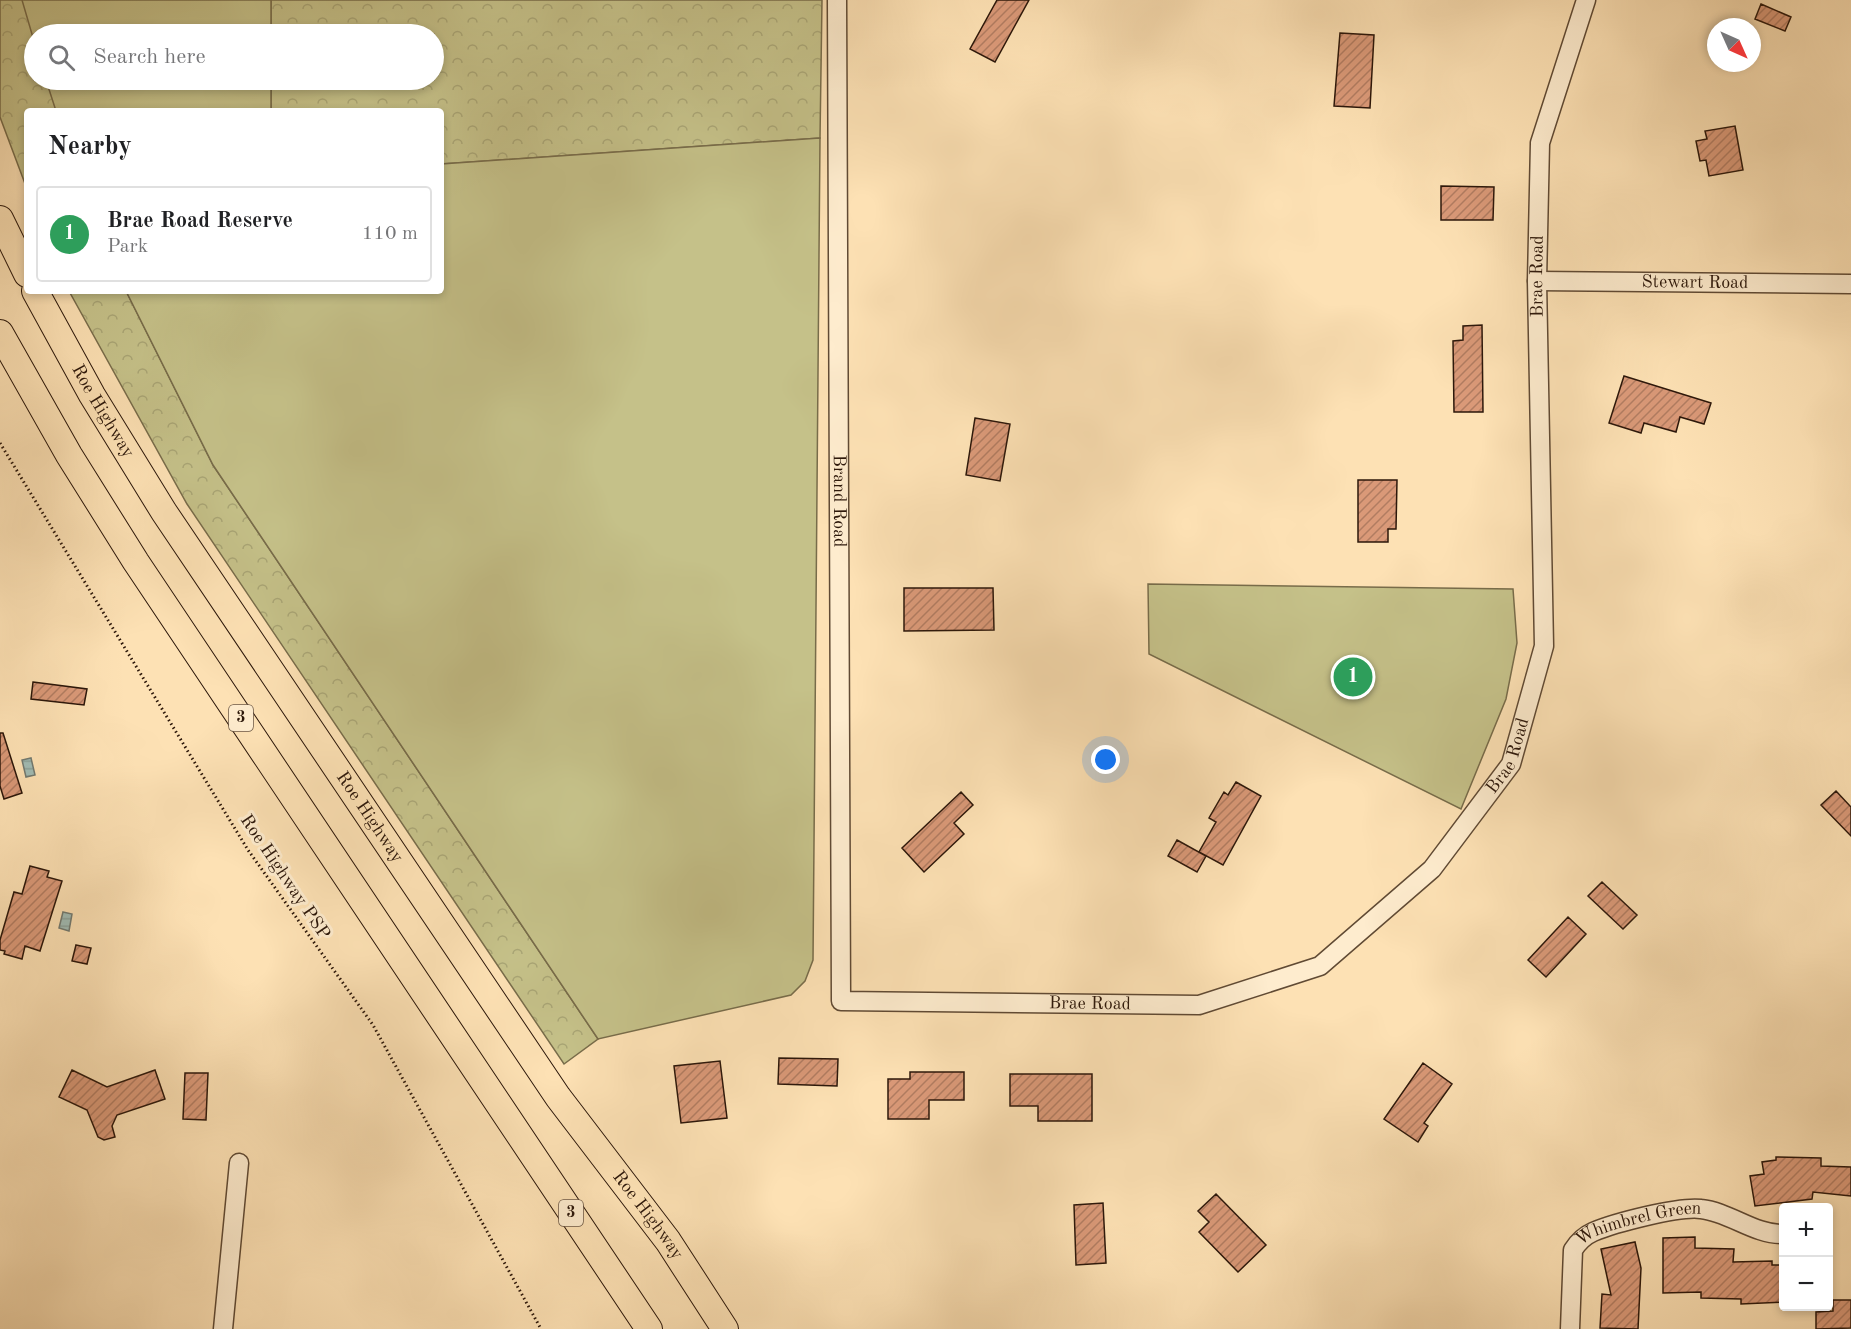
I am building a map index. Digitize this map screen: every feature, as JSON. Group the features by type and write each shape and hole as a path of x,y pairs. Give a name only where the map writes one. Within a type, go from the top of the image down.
{"highway":[{"path":"0,219 24,268"},
{"name":"Roe Highway","path":"37,294 92,395 164,512 558,1097 668,1241 725,1329"},
{"name":"3","path":"0,333 69,455 136,562 649,1329"},
{"path":"668,1241 737,1329"}],"street":[{"name":"Brand Road","path":"837,0 841,1001"},
{"name":"Brae Road","path":"841,1001 1199,1005 1320,966 1432,870 1511,764 1544,646 1537,281 1540,143 1586,0"},
{"name":"Stewart Road","path":"1537,281 1851,284"},
{"path":"223,1329 239,1163"},
{"name":"Whimbrel Green","path":"1569,1329 1573,1250 1578,1243 1595,1232 1653,1216 1701,1209 1768,1234 1779,1234"}],"path":[{"name":"Roe Highway PSP","path":"0,443 248,850 373,1025 542,1329"}],"green space":[{"path":"0,0 26,0 32,24 24,24 24,90 52,90 57,108 24,108 24,181 0,117"},
{"path":"22,0 271,0 271,24 29,24"},
{"path":"271,0 822,0 820,138 444,164 444,108 271,108 271,90 444,90 444,24 271,24"},
{"path":"49,90 271,90 271,108 55,108"},
{"path":"820,138 813,960 805,981 791,995 598,1039 213,465 128,294 444,294 444,164"},
{"path":"71,294 128,294 213,465 598,1039 564,1064 187,504"},
{"path":"1148,584 1513,589 1517,643 1506,699 1461,809 1149,654"}],"water":[{"path":"31,758 35,775 26,777 22,760"},
{"path":"63,912 72,914 69,931 59,928"}],"building":[{"path":"997,0 1029,0 995,62 970,49"},
{"path":"1761,4 1791,17 1785,31 1761,21 1761,18 1755,18"},
{"path":"1340,33 1374,35 1370,108 1334,106"},
{"path":"1735,126 1743,170 1709,176 1706,160 1700,161 1696,141 1707,139 1705,131"},
{"path":"1441,186 1494,187 1493,220 1441,220"},
{"path":"1482,325 1483,412 1454,412 1453,341 1463,340 1463,326"},
{"path":"1624,376 1711,403 1704,424 1680,417 1676,432 1644,423 1641,433 1609,423"},
{"path":"975,418 1010,424 1000,481 966,475"},
{"path":"1358,480 1397,480 1396,529 1388,529 1388,542 1358,542"},
{"path":"904,588 993,588 994,630 904,631"},
{"path":"33,682 87,689 84,705 31,699"},
{"path":"0,733 3,733 22,793 4,799 0,786"},
{"path":"1236,782 1261,796 1223,865 1199,852 1216,822 1209,818 1224,792 1228,795"},
{"path":"1836,791 1851,807 1851,836 1821,805"},
{"path":"961,792 973,805 954,823 964,834 924,872 902,848"},
{"path":"1177,840 1206,856 1197,872 1168,856"},
{"path":"30,866 49,871 47,877 62,881 40,951 25,946 22,959 4,954 5,951 0,950 0,940 14,892 22,894"},
{"path":"1602,882 1637,915 1623,929 1588,896"},
{"path":"1568,917 1586,934 1546,977 1528,960"},
{"path":"76,945 91,948 87,964 72,961"},
{"path":"779,1058 838,1059 837,1086 778,1084"},
{"path":"720,1061 727,1118 681,1123 674,1066"},
{"path":"1423,1063 1452,1084 1424,1123 1428,1126 1418,1142 1384,1119"},
{"path":"72,1070 107,1087 155,1070 165,1099 117,1115 112,1126 115,1137 104,1140 98,1137 87,1110 59,1097"},
{"path":"910,1072 964,1072 964,1100 929,1100 929,1119 888,1119 888,1079 910,1079"},
{"path":"185,1073 208,1073 206,1120 183,1119"},
{"path":"1010,1074 1092,1074 1092,1121 1038,1121 1038,1106 1010,1106"},
{"path":"1776,1157 1821,1158 1821,1166 1851,1167 1851,1196 1813,1192 1812,1199 1755,1206 1750,1176 1764,1174 1762,1162 1776,1160"},
{"path":"1216,1194 1266,1245 1238,1272 1199,1232 1209,1222 1198,1211"},
{"path":"1103,1203 1106,1263 1076,1265 1074,1205"},
{"path":"1695,1237 1695,1248 1734,1249 1733,1262 1772,1261 1772,1265 1779,1265 1779,1302 1741,1304 1741,1299 1701,1298 1701,1292 1663,1293 1663,1238"},
{"path":"1635,1242 1641,1268 1638,1329 1600,1328 1602,1294 1611,1295 1601,1249"},
{"path":"1833,1300 1851,1300 1851,1328 1816,1329 1816,1312 1833,1311"}],"place":[{"name":"Brae Road Reserve","path":"1353,677"}]}
